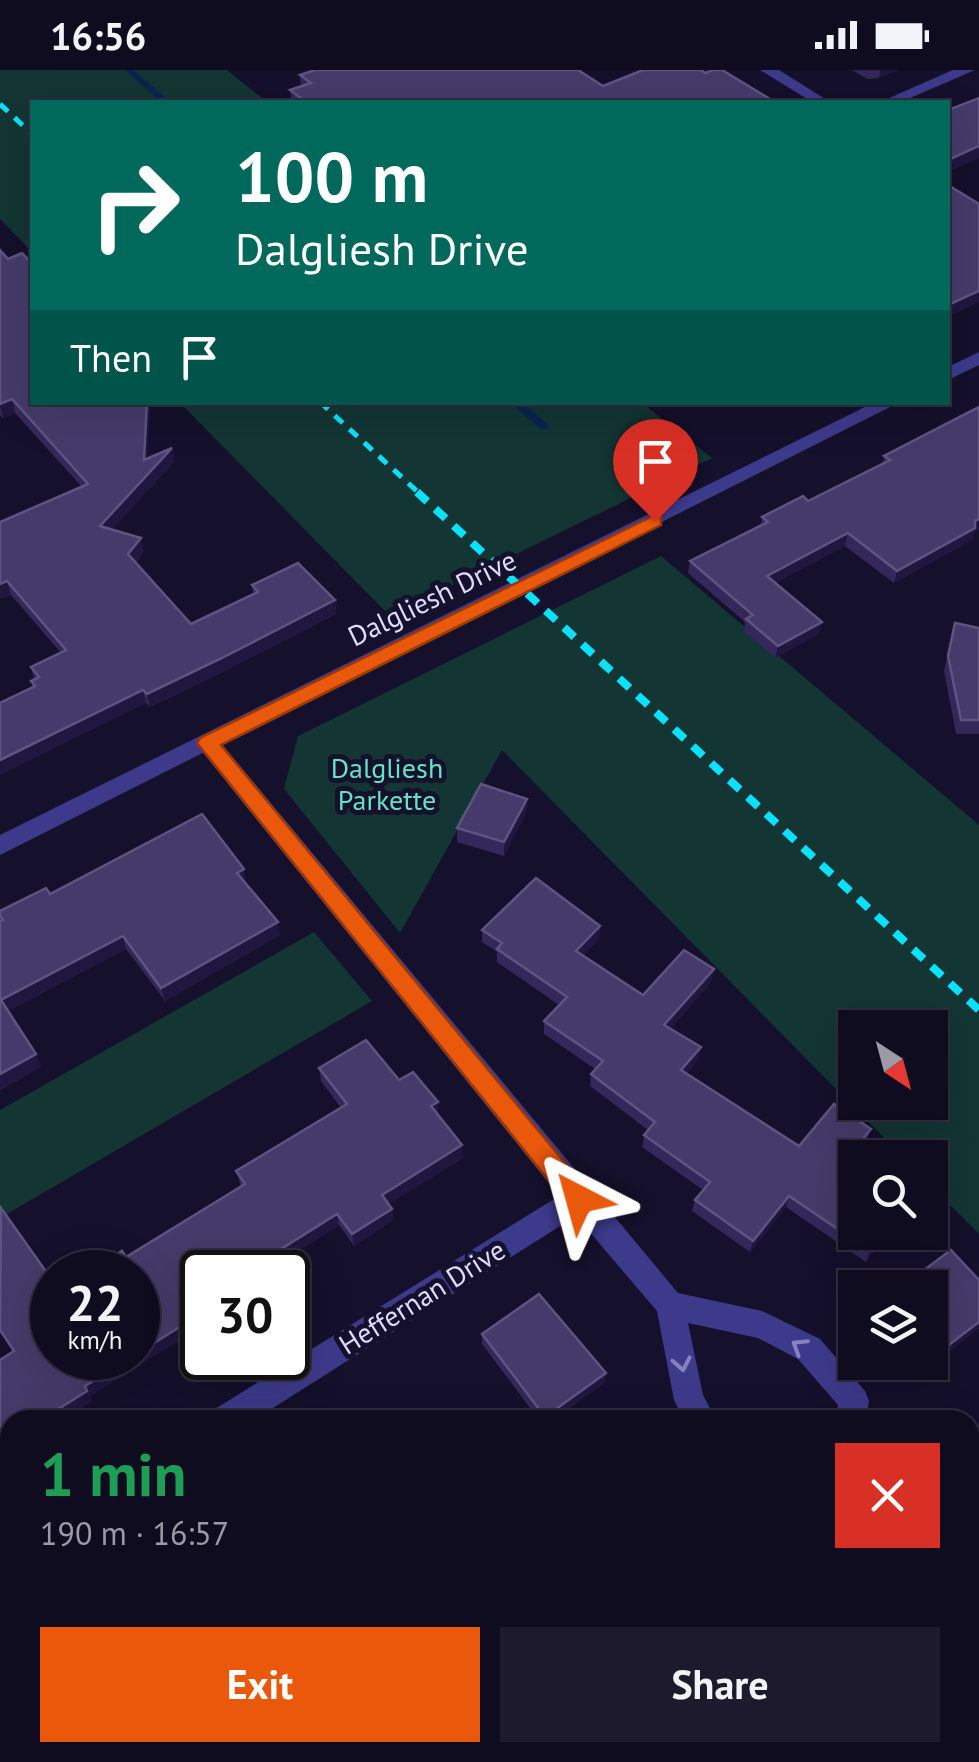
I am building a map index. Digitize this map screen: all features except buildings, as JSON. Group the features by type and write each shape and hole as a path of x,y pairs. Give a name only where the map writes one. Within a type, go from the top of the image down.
{"street":[{"path":"768,70 819,100"},
{"path":"893,100 967,70"},
{"path":"950,373 979,358"},
{"name":"Dalgliesh Drive","path":"0,846 885,405"},
{"path":"208,743 670,1305 689,1400 695,1410"},
{"name":"Heffernan Drive","path":"242,1410 579,1199"},
{"path":"670,1305 762,1325 809,1350 854,1401 852,1410"}],"green space":[{"path":"0,70 227,70 264,100 30,100 30,250 0,219"},
{"path":"182,405 645,405 712,458 390,616"},
{"name":"Dalgliesh Parkette","path":"661,556 979,825 979,1234 948,1203 948,1140 886,1140 867,1120 948,1120 948,1010 838,1010 838,1091 502,750 400,933 284,789 298,736"},
{"path":"314,932 372,1001 0,1218 0,1110"}],"waterway":[{"path":"129,70 164,100"},
{"path":"518,405 544,427"}],"railway":[{"path":"0,104 30,132"},
{"path":"323,405 420,494"},
{"path":"417,492 979,1010"}],"route":[{"path":"579,1199 208,743 655,521"}]}
